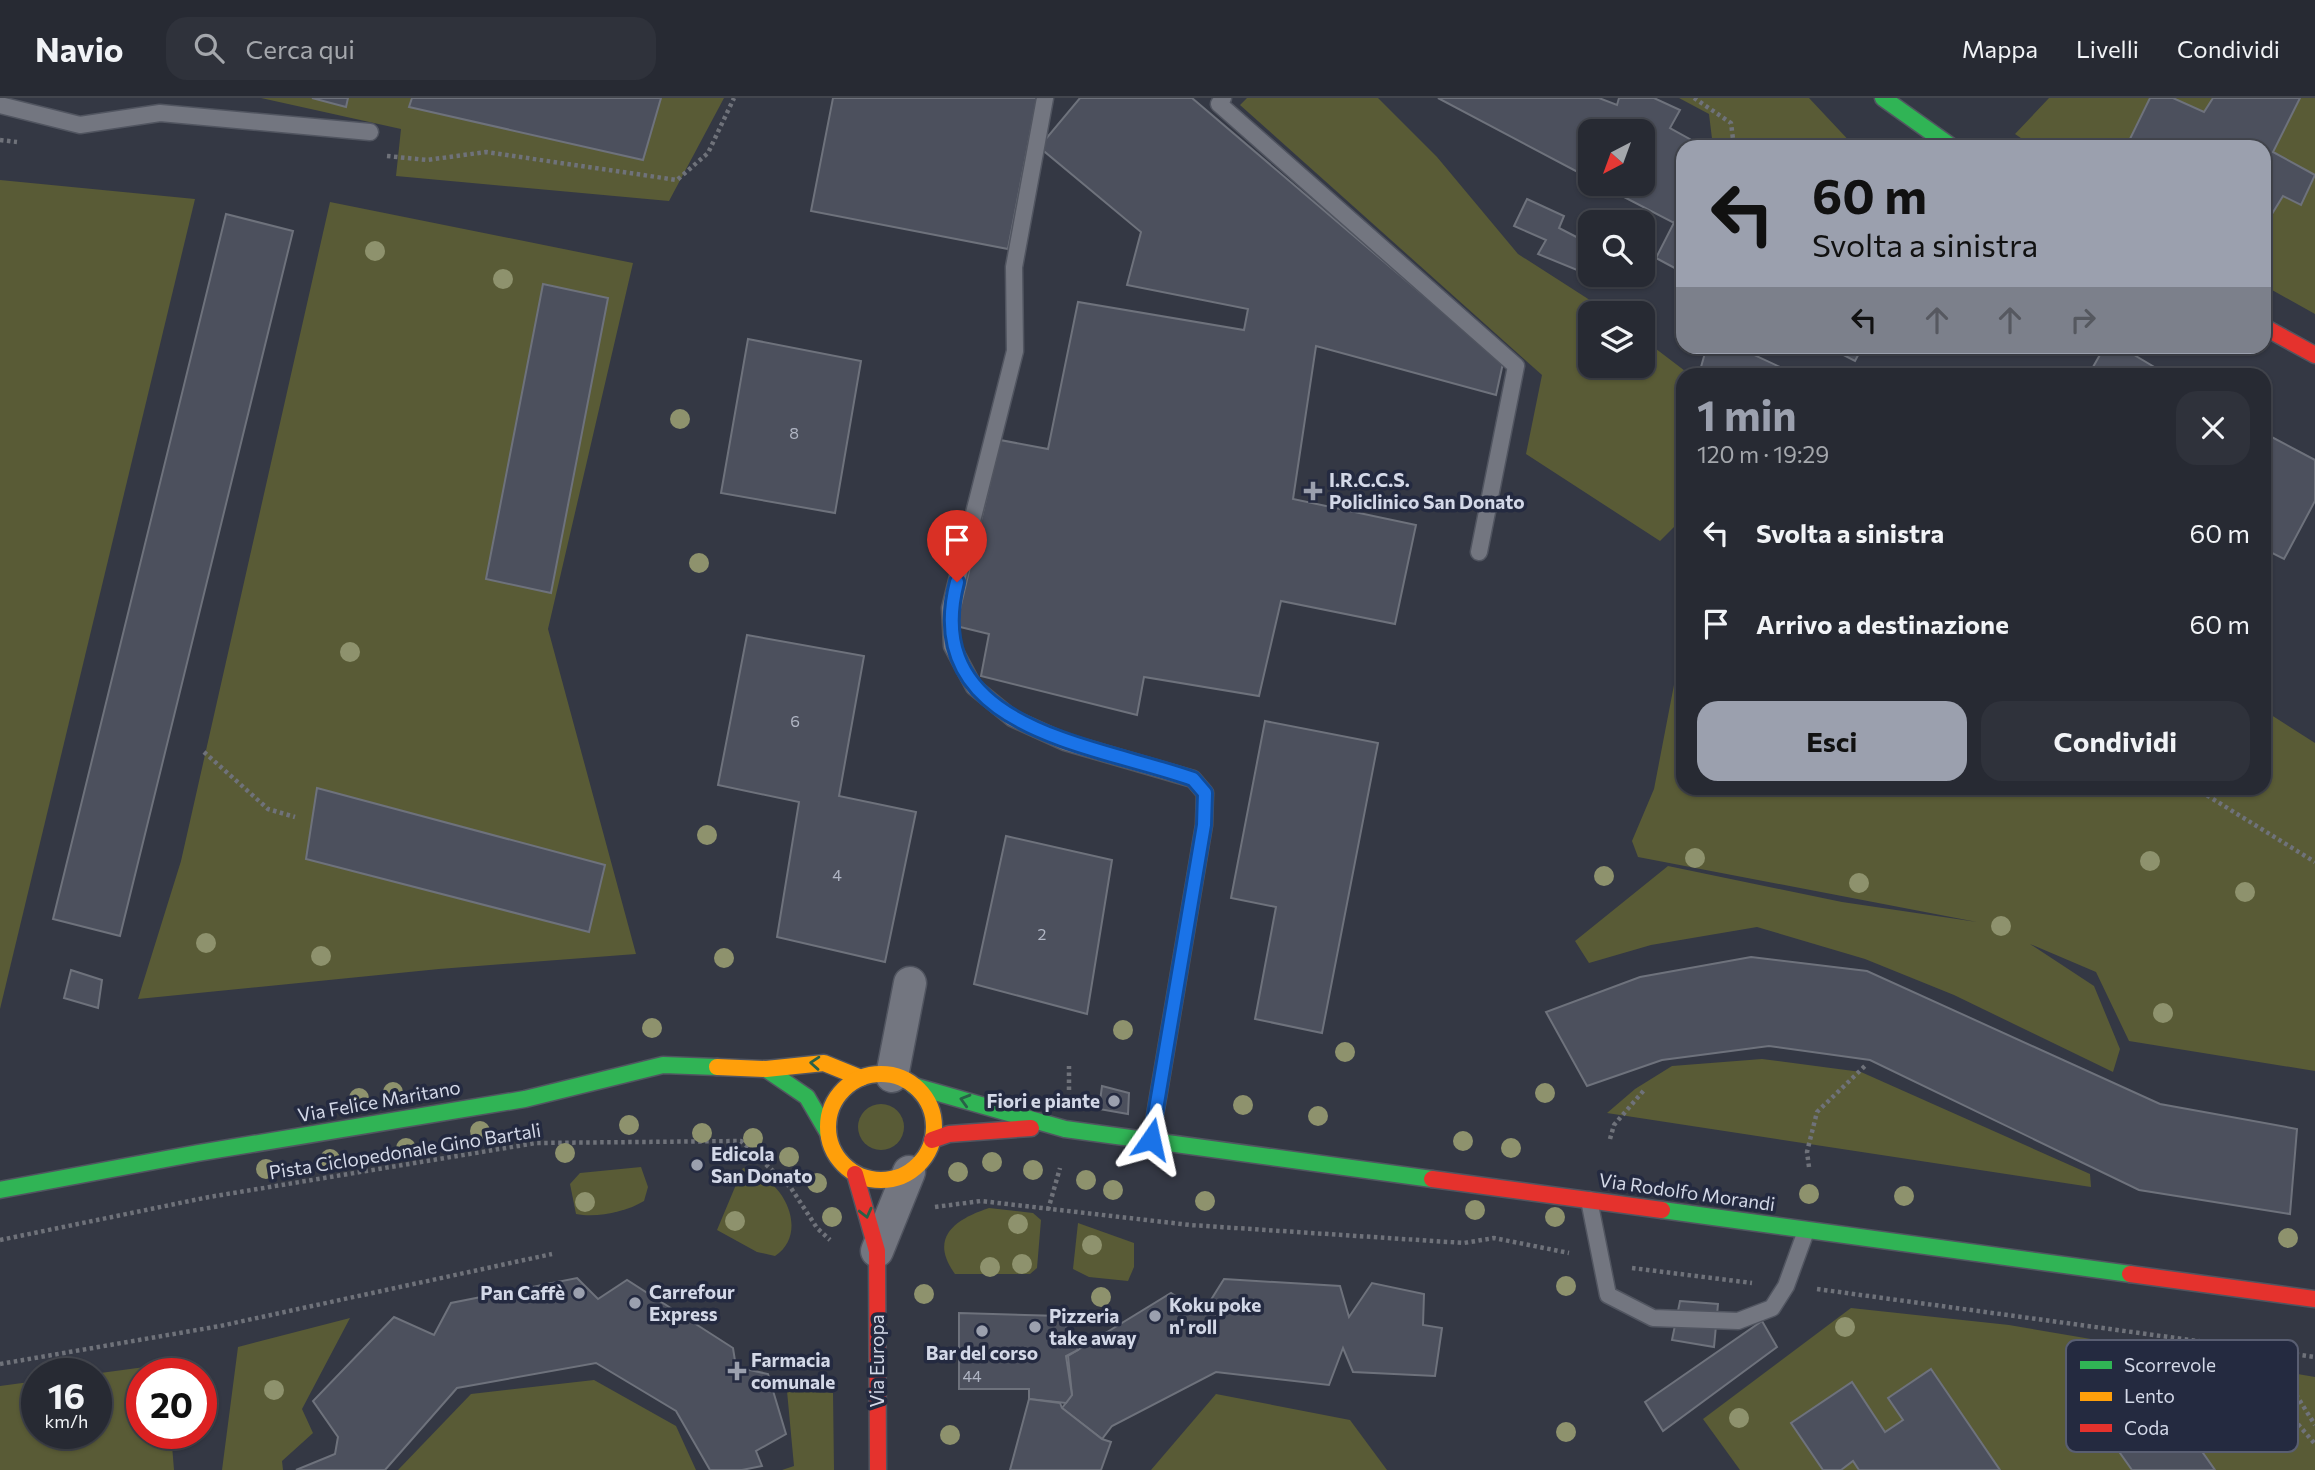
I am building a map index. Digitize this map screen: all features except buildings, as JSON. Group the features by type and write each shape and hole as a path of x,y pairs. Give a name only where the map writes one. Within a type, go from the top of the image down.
{"street":[{"path":"1883,98 1942,140"},
{"path":"2271,331 2315,355"},
{"path":"903,1081 911,983"},
{"name":"Via Felice Maritano","path":"0,1190 198,1153 525,1099 663,1065 766,1069 801,1063 824,1063 861,1078"},
{"path":"766,1069 807,1097 842,1163 855,1174 873,1180 892,1179 909,1172 925,1158 932,1140 934,1120 927,1101 903,1081 876,1074 861,1078 846,1087 835,1100 829,1116 828,1133"},
{"name":"Via Rodolfo Morandi","path":"903,1081 1054,1126 2315,1299"},
{"name":"Via Rodolfo Morandi","path":"932,1140 949,1134 1054,1126"},
{"name":"Via Europa","path":"877,1251 909,1172"},
{"name":"Via Europa","path":"855,1174 877,1251 878,1470"}],"lane":[{"path":"1045,98 1014,267 1015,351 950,607 952,646 974,687 1012,718 1065,742 1193,779 1205,793 1204,825 1151,1139"},
{"path":"1223,98 1219,104 1516,366 1479,552"},
{"path":"0,106 80,125 160,113 370,132"},
{"path":"1588,1200 1608,1295 1653,1318 1738,1321 1772,1308 1786,1286 1807,1230"}],"path":[{"path":"382,156 427,160 485,152 677,180 708,153 734,98"},
{"path":"1694,98 1731,123 1734,140"},
{"path":"204,752 268,809 295,817"},
{"path":"2206,795 2315,862"},
{"path":"1809,1167 1807,1152 1817,1112 1866,1065"},
{"path":"1610,1139 1614,1125 1644,1088"},
{"name":"Pista Ciclopedonale Gino Bartali","path":"0,1240 209,1197 536,1143 741,1141 791,1188 817,1228 836,1245"},
{"path":"926,1217 934,1207 981,1201 1190,1225 1464,1244 1494,1238 1639,1270 1786,1286 2181,1340"},
{"path":"0,1364 220,1326 552,1254"},
{"path":"2298,1398 2315,1425"},
{"path":"2298,1424 2315,1444"}],"green space":[{"path":"261,98 724,98 669,201 396,176 401,129"},
{"path":"1247,98 1378,98 1437,157 1518,254 1591,301 1578,301 1578,378 1655,378 1655,348 1681,368 1676,368 1676,525 1660,541 1526,454 1542,375 1240,105"},
{"path":"1679,98 1809,98 1848,140 1712,140 1709,114"},
{"path":"2049,98 2315,98 2315,314 2271,289 2271,140 2024,140 2015,134"},
{"path":"0,180 195,199 0,1009"},
{"path":"330,202 633,263 548,629 636,954 439,969 138,999 181,861"},
{"path":"1676,674 1676,795 2271,795 2271,715 2315,743 2315,1071 2129,1041 2096,972 2030,944 2094,986 2120,1049 2113,1072 1954,995 1865,959 1757,927 1651,945 1589,963 1575,941 1668,866 1842,902 1977,922 1638,857 1632,841 1654,789"},
{"path":"1762,1059 1861,1072 2090,1174 2091,1187 1607,1113 1635,1089 1672,1066"},
{"path":"881,1104 897,1111 904,1127 897,1143 881,1150 865,1143 858,1127 865,1111"},
{"path":"641,1167 648,1187 644,1201 611,1213 576,1214 570,1184 580,1173"},
{"path":"743,1168 759,1174 772,1184 787,1204 792,1227 790,1238 775,1256 757,1252 717,1230"},
{"path":"989,1208 1033,1213 1041,1220 1037,1268 1030,1274 955,1274 947,1261 945,1240 957,1224"},
{"path":"1078,1223 1134,1243 1134,1267 1128,1281 1089,1277 1073,1269"},
{"path":"1851,1308 2009,1325 2097,1340 2066,1340 2066,1452 2298,1452 2298,1374 2315,1377 2315,1470 1740,1470 1703,1419"},
{"path":"350,1318 302,1409 313,1433 282,1461 283,1470 222,1470 238,1347"},
{"path":"126,1370 126,1449 172,1449 174,1470 0,1470 0,1386 21,1383 21,1449 112,1449 112,1371"},
{"path":"594,1380 676,1426 696,1470 398,1470 471,1394"},
{"path":"787,1391 833,1393 834,1470 782,1470 794,1466"},
{"path":"1216,1394 1350,1420 1387,1470 1151,1470"}],"traffic: fast":[{"path":"1883,98 1942,140"},
{"path":"0,1190 198,1153 525,1099 663,1065 717,1067"},
{"path":"766,1069 807,1097 828,1133"},
{"path":"914,1086 1065,1129 1432,1179"},
{"path":"1662,1210 2130,1274"}],"traffic: slow":[{"path":"717,1067 766,1069 824,1063 861,1078"},
{"path":"881,1074 901,1078 918,1090 930,1107 934,1127 930,1147 918,1164 901,1176 881,1180 861,1176 844,1164 832,1147 828,1127 832,1107 844,1090 861,1078 881,1074"}],"traffic: jam":[{"path":"2271,331 2315,355"},
{"path":"932,1140 949,1134 1031,1128"},
{"path":"855,1174 877,1251 878,1470"},
{"path":"1432,1179 1662,1210"},
{"path":"2130,1274 2315,1299"}],"place":[{"name":"I.R.C.C.S. Policlinico San Donato","path":"1313,491"},
{"name":"Fiori e piante","path":"1114,1101"},
{"name":"Edicola San Donato","path":"697,1165"},
{"name":"Pan Caffè","path":"579,1293"},
{"name":"Carrefour Express","path":"635,1303"},
{"name":"Koku poke n' roll","path":"1155,1316"},
{"name":"Pizzeria take away","path":"1035,1327"},
{"name":"Bar del corso","path":"982,1331"},
{"name":"Farmacia comunale","path":"737,1371"}],"route":[{"path":"957,582 950,607 952,646 974,687 1012,718 1065,742 1193,779 1205,793 1204,825 1151,1139"}]}
